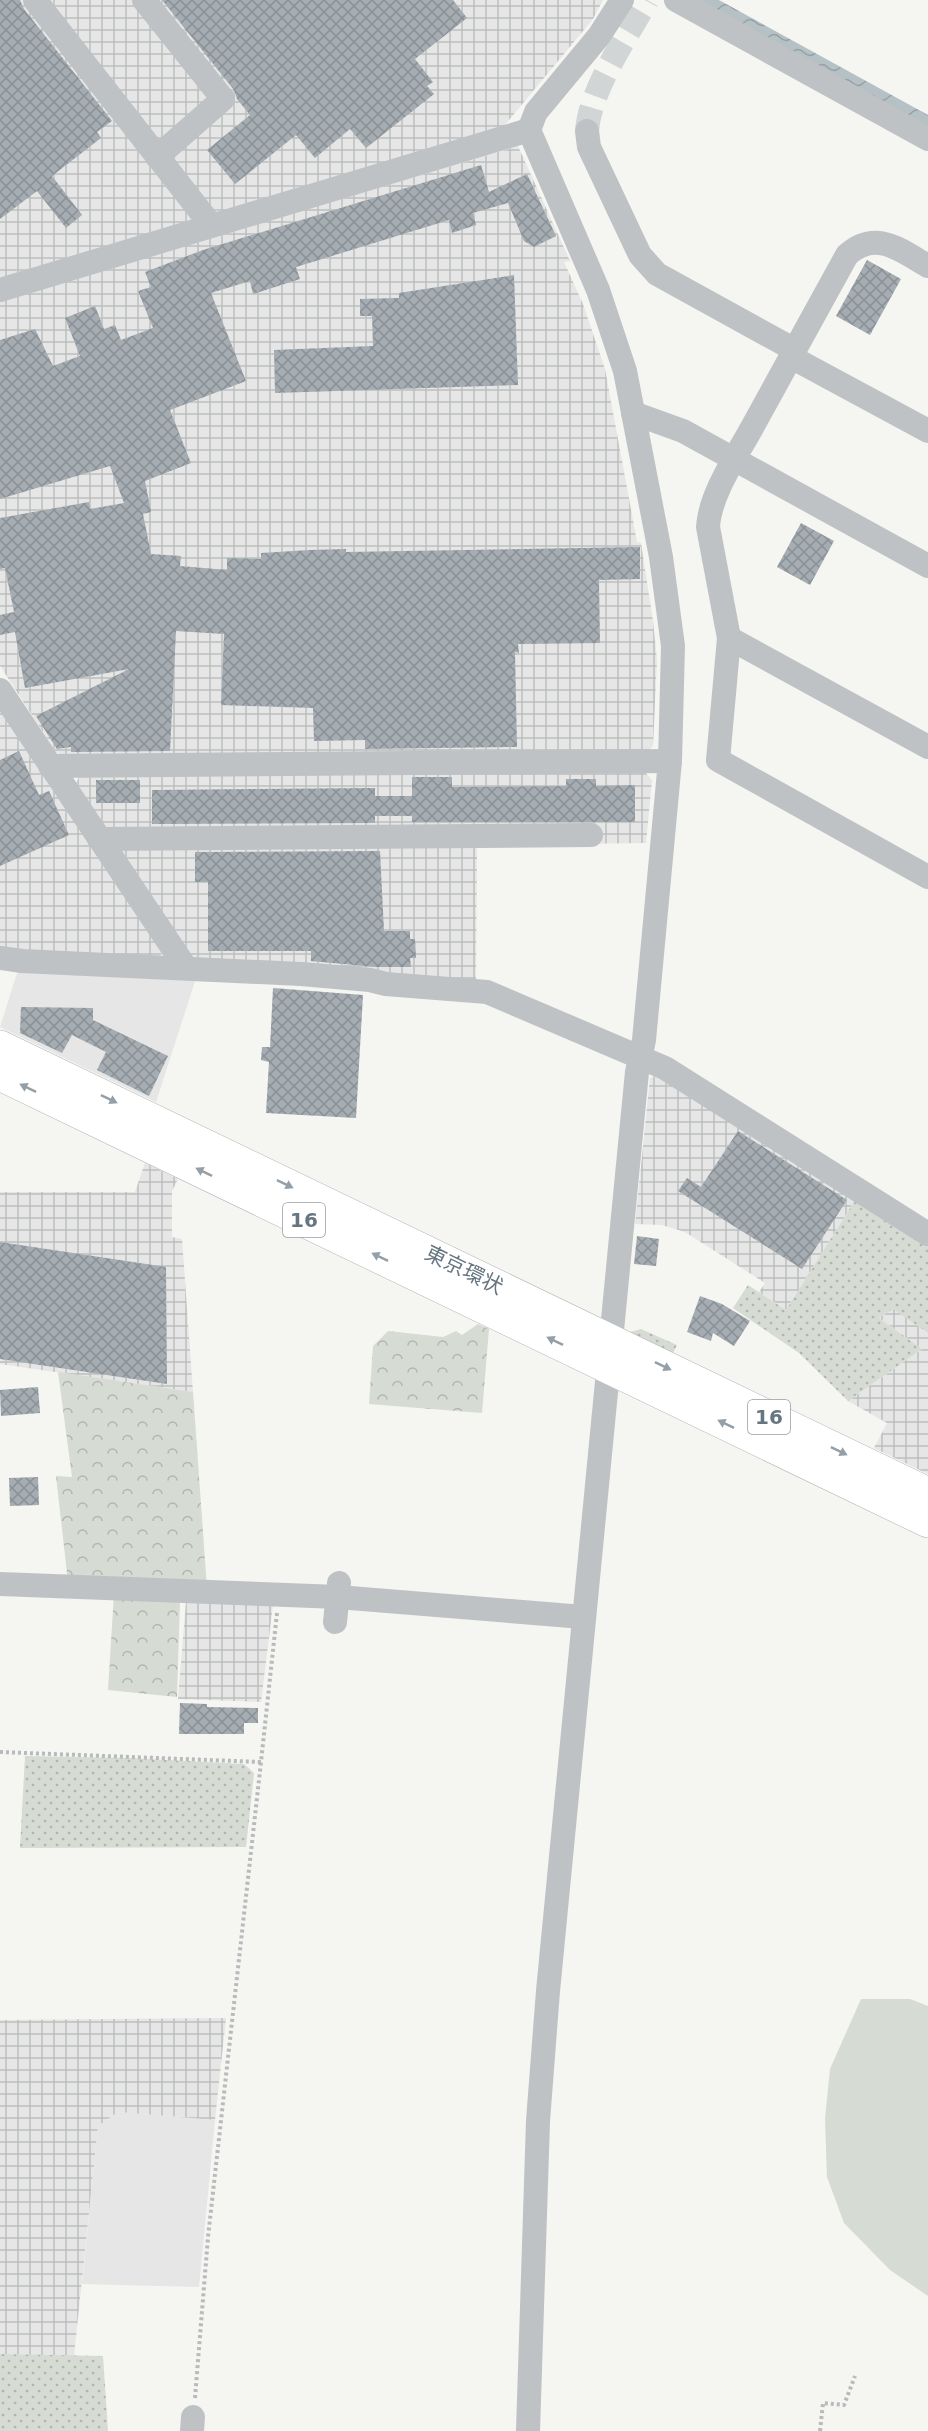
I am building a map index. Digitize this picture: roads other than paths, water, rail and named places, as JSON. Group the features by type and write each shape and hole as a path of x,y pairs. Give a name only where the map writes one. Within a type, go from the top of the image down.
{"highway":[{"name":"東京環状","path":"0,1047 609,1354 928,1521"},
{"name":"東京環状","path":"0,1074 609,1354 928,1494"}],"street":[{"path":"35,0 211,225"},
{"path":"144,0 223,99 157,157"},
{"path":"528,2431 538,2121 548,1991 609,1354 637,1072 644,1040 670,761 673,646 661,557 625,371 598,290 529,130 530,122 536,112 599,36 622,0"},
{"path":"676,0 928,139"},
{"path":"0,290 529,130"},
{"path":"587,131 589,147 640,255 657,274 928,431"},
{"path":"928,266 891,245 877,242 854,249 847,255 714,501 709,514 708,527 729,638 718,760 928,877"},
{"path":"633,413 683,431 928,566"},
{"path":"729,638 928,747"},
{"path":"0,690 186,968"},
{"path":"50,766 670,761"},
{"path":"99,839 591,835"},
{"path":"0,958 22,961 301,974 370,980 386,984 488,992 665,1068 928,1234"},
{"path":"0,1584 279,1595 338,1589 583,1617"},
{"path":"336,1622 338,1589"}],"water":[{"path":"698,0 719,0 928,115 928,126"}],"tunnel":[{"path":"587,131 595,98 602,81 647,0"}]}
